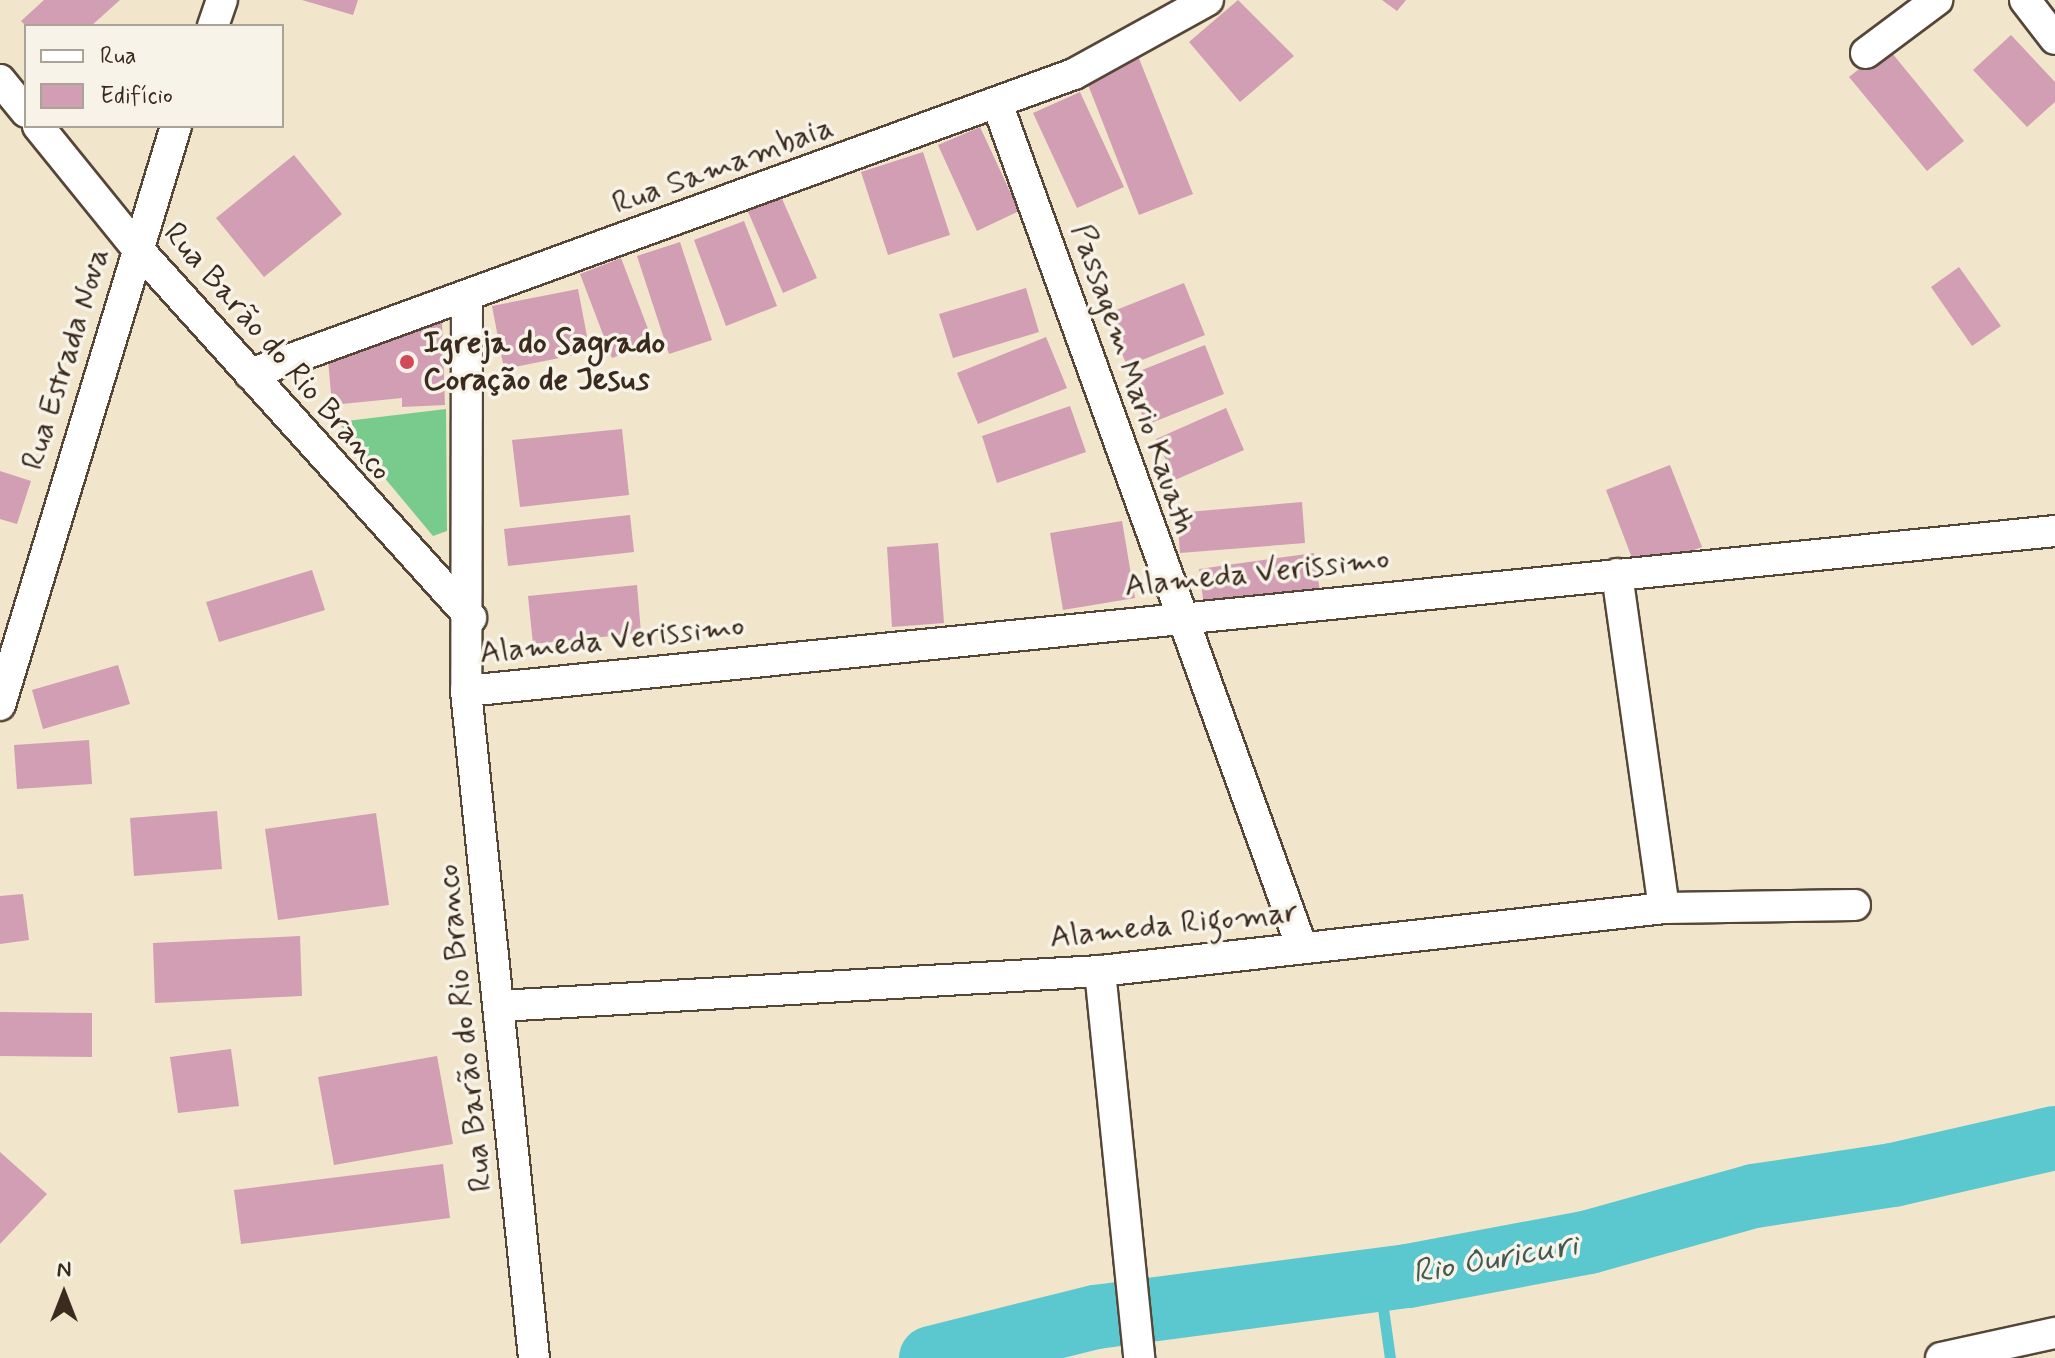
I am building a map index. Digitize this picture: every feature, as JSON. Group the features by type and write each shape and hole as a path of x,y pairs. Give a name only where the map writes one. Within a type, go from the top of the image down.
{"street":[{"path":"214,24 222,0"},
{"name":"Rua Samambaia","path":"250,374 467,298 997,103 1142,42 1208,0"},
{"path":"1866,53 1937,0"},
{"path":"2025,0 2055,39"},
{"path":"0,80 24,110"},
{"name":"Passagem Mario Kauath","path":"997,103 1178,616 1302,948"},
{"name":"Rua Barão do Rio Branco","path":"40,128 136,247 471,618"},
{"name":"Rua Estrada Nova","path":"0,705 136,247 175,128"},
{"name":"Rua Barão do Rio Branco","path":"467,298 471,618 466,691 534,1358"},
{"name":"Alameda Verissimo","path":"466,691 1178,616 2055,531"},
{"path":"1617,574 1664,908"},
{"name":"Alameda Rigomar","path":"500,1006 1100,971 1664,908 1855,905"},
{"path":"1100,971 1139,1356"},
{"path":"1941,1358 2055,1333"}],"green space":[{"path":"446,409 447,531 433,536 338,422"}],"building":[{"path":"44,0 120,0 93,24 24,24 21,21"},
{"path":"302,0 358,0 353,15"},
{"path":"1238,0 1294,56 1240,102 1189,42"},
{"path":"1382,0 1406,0 1397,11"},
{"path":"2011,35 2055,82 2055,102 2027,127 1973,70"},
{"path":"1887,47 1964,141 1927,171 1849,77"},
{"path":"1138,56 1193,194 1139,215 1085,77"},
{"path":"1080,92 1124,187 1077,208 1033,113"},
{"path":"980,127 1019,211 977,231 938,145"},
{"path":"923,152 950,235 888,255 861,172"},
{"path":"294,155 342,214 264,277 216,218"},
{"path":"779,192 817,278 783,293 746,207"},
{"path":"744,221 777,306 726,326 694,240"},
{"path":"680,242 712,340 669,354 637,256"},
{"path":"621,258 653,342 612,358 580,274"},
{"path":"1959,267 2001,326 1972,346 1931,287"},
{"path":"1184,283 1205,335 1127,366 1106,314"},
{"path":"1026,288 1039,332 953,358 939,314"},
{"path":"578,289 590,352 504,369 492,306"},
{"path":"442,322 445,405 402,407 402,398 332,405 327,348 380,343 381,330 400,324"},
{"path":"1046,337 1067,388 978,424 957,373"},
{"path":"1205,345 1224,394 1146,425 1127,376"},
{"path":"1070,406 1086,452 997,483 982,436"},
{"path":"1226,408 1244,450 1175,480 1156,439"},
{"path":"622,429 629,495 520,507 512,440"},
{"path":"1670,465 1702,547 1637,571 1606,490"},
{"path":"0,471 31,481 17,524 0,519"},
{"path":"1302,502 1305,543 1180,553 1177,513"},
{"path":"630,515 634,552 508,566 504,529"},
{"path":"1122,521 1135,598 1063,610 1050,533"},
{"path":"938,543 944,623 892,627 887,547"},
{"path":"1314,553 1321,598 1205,613 1199,569"},
{"path":"312,570 325,610 219,642 206,602"},
{"path":"637,585 641,633 533,644 528,596"},
{"path":"118,665 130,704 43,729 32,690"},
{"path":"89,740 92,784 17,789 14,745"},
{"path":"217,811 222,869 134,876 130,818"},
{"path":"376,813 389,905 278,920 265,829"},
{"path":"23,894 29,940 0,944 0,896"},
{"path":"300,936 302,996 155,1003 153,943"},
{"path":"0,1012 92,1013 92,1057 0,1056"},
{"path":"231,1049 239,1106 178,1113 170,1057"},
{"path":"437,1056 453,1144 334,1165 318,1077"},
{"path":"0,1152 47,1194 0,1244"},
{"path":"443,1164 450,1218 241,1244 234,1190"}],"waterway":[{"name":"Rio Ouricuri","path":"931,1358 1096,1317 1408,1276 1589,1242 1754,1196 1893,1175 2055,1138"},
{"path":"1379,1280 1390,1358"}],"place":[{"name":"Igreja do Sagrado Coração de Jesus","path":"407,362"}]}
